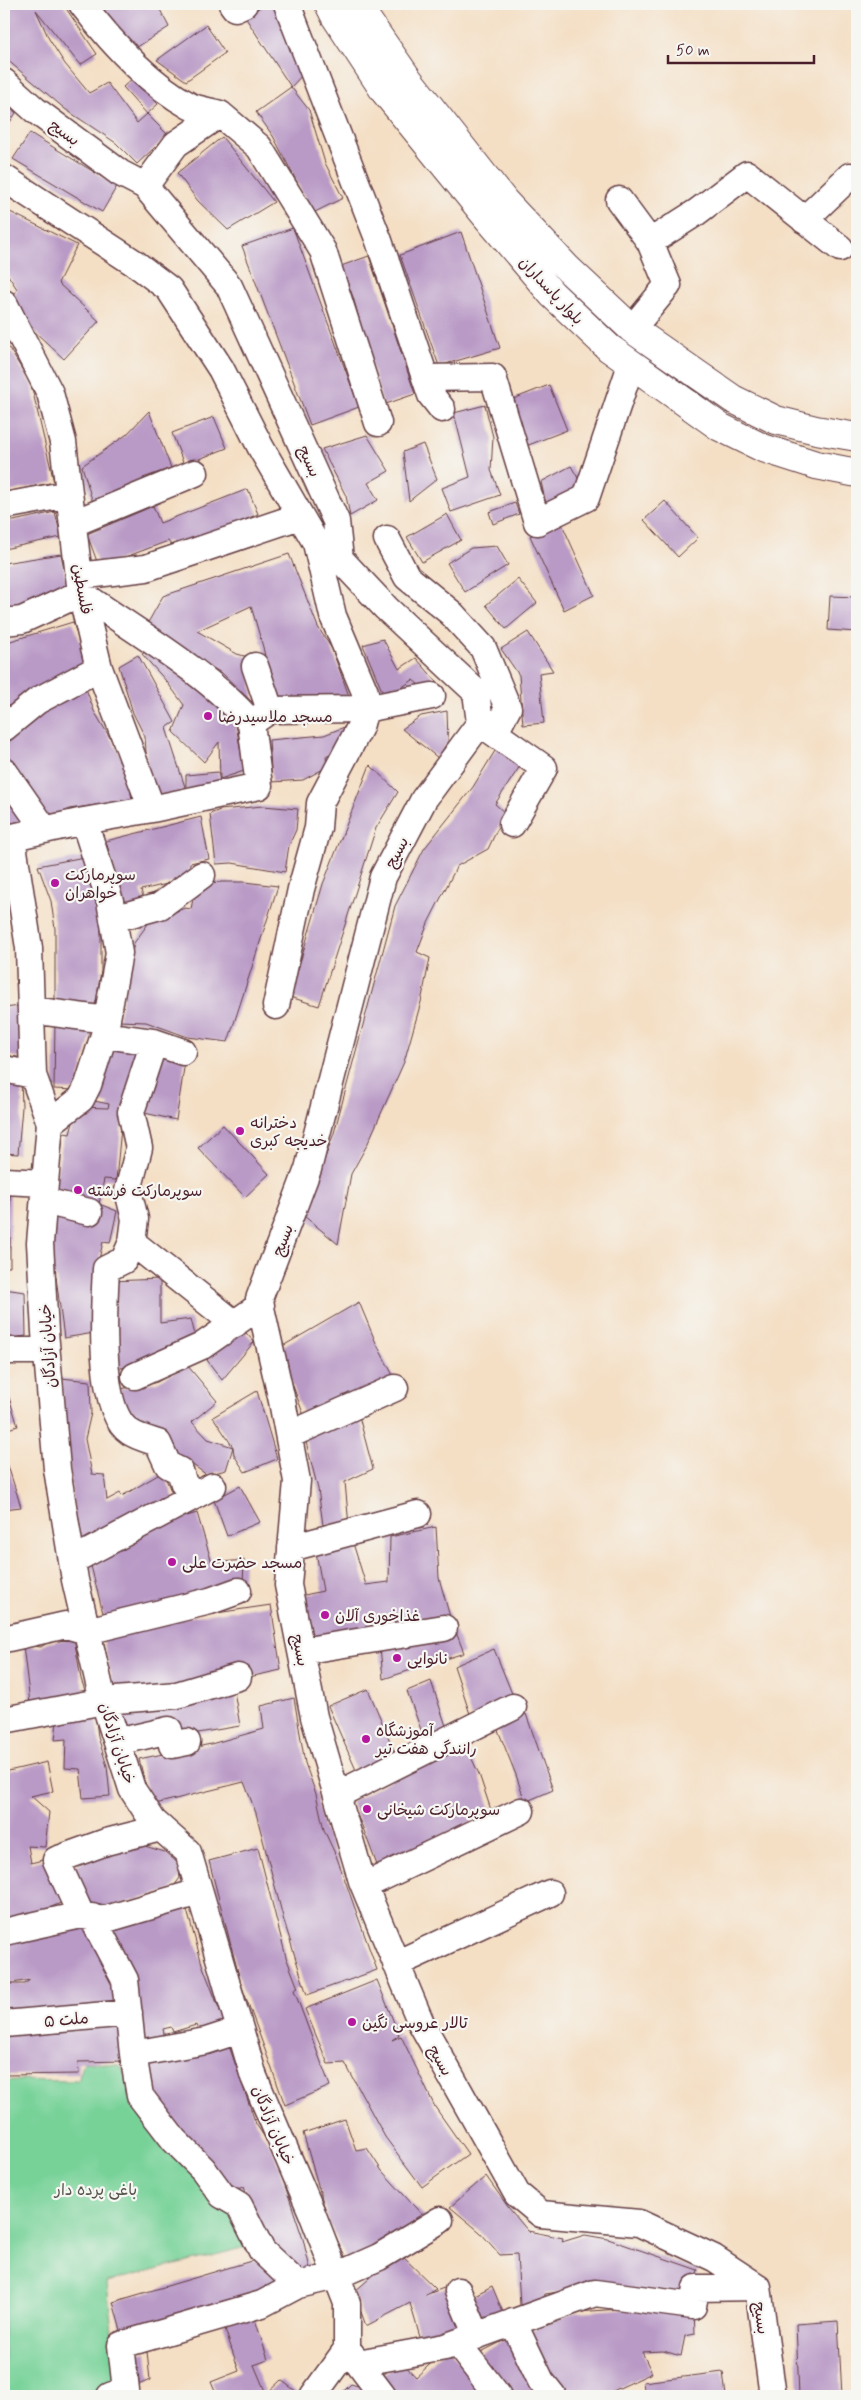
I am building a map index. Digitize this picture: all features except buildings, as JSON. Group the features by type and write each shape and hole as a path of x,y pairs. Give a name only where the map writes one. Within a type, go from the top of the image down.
{"main road":[{"name":"بلوار پاسداران","path":"329,4 334,16 385,92 453,156"},
{"name":"بلوار پاسداران","path":"356,4 408,79 453,156 495,209 552,294 628,362 720,427 763,448 816,465 857,473"},
{"name":"بلوار پاسداران","path":"495,209 568,269 636,332 733,399 776,420 816,430 857,437"},
{"path":"628,362 639,351 641,344 636,332"},
{"path":"720,427 720,410 733,399"}],"street":[{"path":"82,4 104,32 148,76 191,106 220,114 259,147 323,250 378,423"},
{"path":"232,4 236,8 244,4"},
{"path":"288,4 379,241 431,395 442,409"},
{"name":"بسیج","path":"4,82 35,110 120,173 145,186 229,286 336,521 340,559"},
{"path":"145,186 176,144 220,114"},
{"path":"650,242 697,212 746,174 840,248"},
{"path":"804,220 850,176"},
{"path":"4,178 136,264 168,289 221,369 261,448 316,543 333,616 365,692 365,709 360,727 320,803 318,828 301,889 276,1006"},
{"path":"619,200 650,242 668,285 636,332"},
{"name":"فلسطین","path":"4,303 50,394 63,442 80,584 99,668 152,809"},
{"path":"426,378 493,377 537,522 586,498 628,362"},
{"path":"74,523 195,472"},
{"path":"4,506 69,494"},
{"path":"4,622 22,620 80,584 146,568 300,516"},
{"path":"388,540 407,577 451,613 483,648 508,708 500,723 480,723"},
{"path":"316,543 340,559 393,614 476,692 480,723 544,768 512,824"},
{"path":"80,584 201,677 239,710 260,716 365,709 432,696"},
{"path":"84,821 110,901 118,953 105,1027 88,1084 81,1099 50,1123 33,1075 29,948 8,838 84,821 152,809 259,786 260,716 255,666"},
{"path":"4,728 37,701 99,668"},
{"name":"بسیج","path":"480,723 424,799 383,877 308,1169 259,1299 289,1435 297,1481 288,1585 314,1717 364,1886 420,2023 517,2194 541,2214 639,2223 714,2258 758,2287 773,2396"},
{"path":"4,771 45,830"},
{"path":"113,919 160,906 202,875"},
{"path":"31,1010 105,1027 183,1052"},
{"path":"72,1561 204,1491 184,1484 180,1471 168,1465 158,1443 129,1432 114,1413 106,1373 106,1270 124,1260 132,1242 134,1219 128,1191 139,1148 131,1112 154,1042"},
{"path":"4,1069 33,1075"},
{"name":"خیابان آزادگان","path":"50,1123 40,1243 46,1351 57,1469 72,1561 104,1701 132,1789 153,1821 188,1852 254,2078 346,2303 353,2356"},
{"path":"4,1181 44,1192 89,1212"},
{"path":"132,1242 235,1324"},
{"path":"135,1376 202,1346 261,1305"},
{"path":"4,1351 46,1351"},
{"path":"289,1435 395,1388"},
{"path":"291,1548 418,1514"},
{"path":"4,1639 66,1625 87,1631 210,1601 238,1591"},
{"path":"301,1650 444,1628"},
{"path":"4,1720 104,1701 177,1695 238,1677"},
{"path":"337,1795 513,1707"},
{"path":"117,1742 168,1730 172,1745 187,1742"},
{"path":"364,1886 521,1810"},
{"path":"161,1828 106,1842 56,1860 125,1980 133,2054 140,2096 174,2140 203,2169 222,2195 239,2206 262,2251 298,2285"},
{"path":"4,1932 87,1916 102,1920 200,1892"},
{"path":"396,1964 550,1893"},
{"name":"ملت ۵","path":"4,2024 129,2013"},
{"path":"133,2054 206,2041 240,2030"},
{"path":"110,2396 126,2390 120,2345 262,2304 298,2285 336,2276 379,2257 440,2220"},
{"path":"313,2396 353,2356 445,2347 595,2293 693,2306 696,2288 758,2287"},
{"path":"458,2291 467,2339 498,2396"},
{"path":"513,2322 541,2380 553,2396"},
{"path":"353,2356 383,2396"}],"green space":[{"name":"باغی پرده دار","path":"84,2062 120,2065 140,2096 259,2244 107,2282 117,2383 80,2396 4,2396 4,2080 78,2081"}],"place":[{"name":"مسجد ملاسیدرضا","path":"208,716"},
{"name":"سوپرمارکت خواهران","path":"55,883"},
{"name":"دخترانه خدیجه کبری","path":"240,1131"},
{"name":"سوپرمارکت فرشته","path":"78,1190"},
{"name":"مسجد حضرت علی","path":"172,1562"},
{"name":"غذاخوری آلان","path":"325,1615"},
{"name":"نانوایی","path":"397,1658"},
{"name":"آموزشگاه رانندگی هفت تیر","path":"366,1739"},
{"name":"سوپرمارکت شیخانی","path":"367,1809"},
{"name":"تالار عروسی نگین","path":"352,2022"}]}
